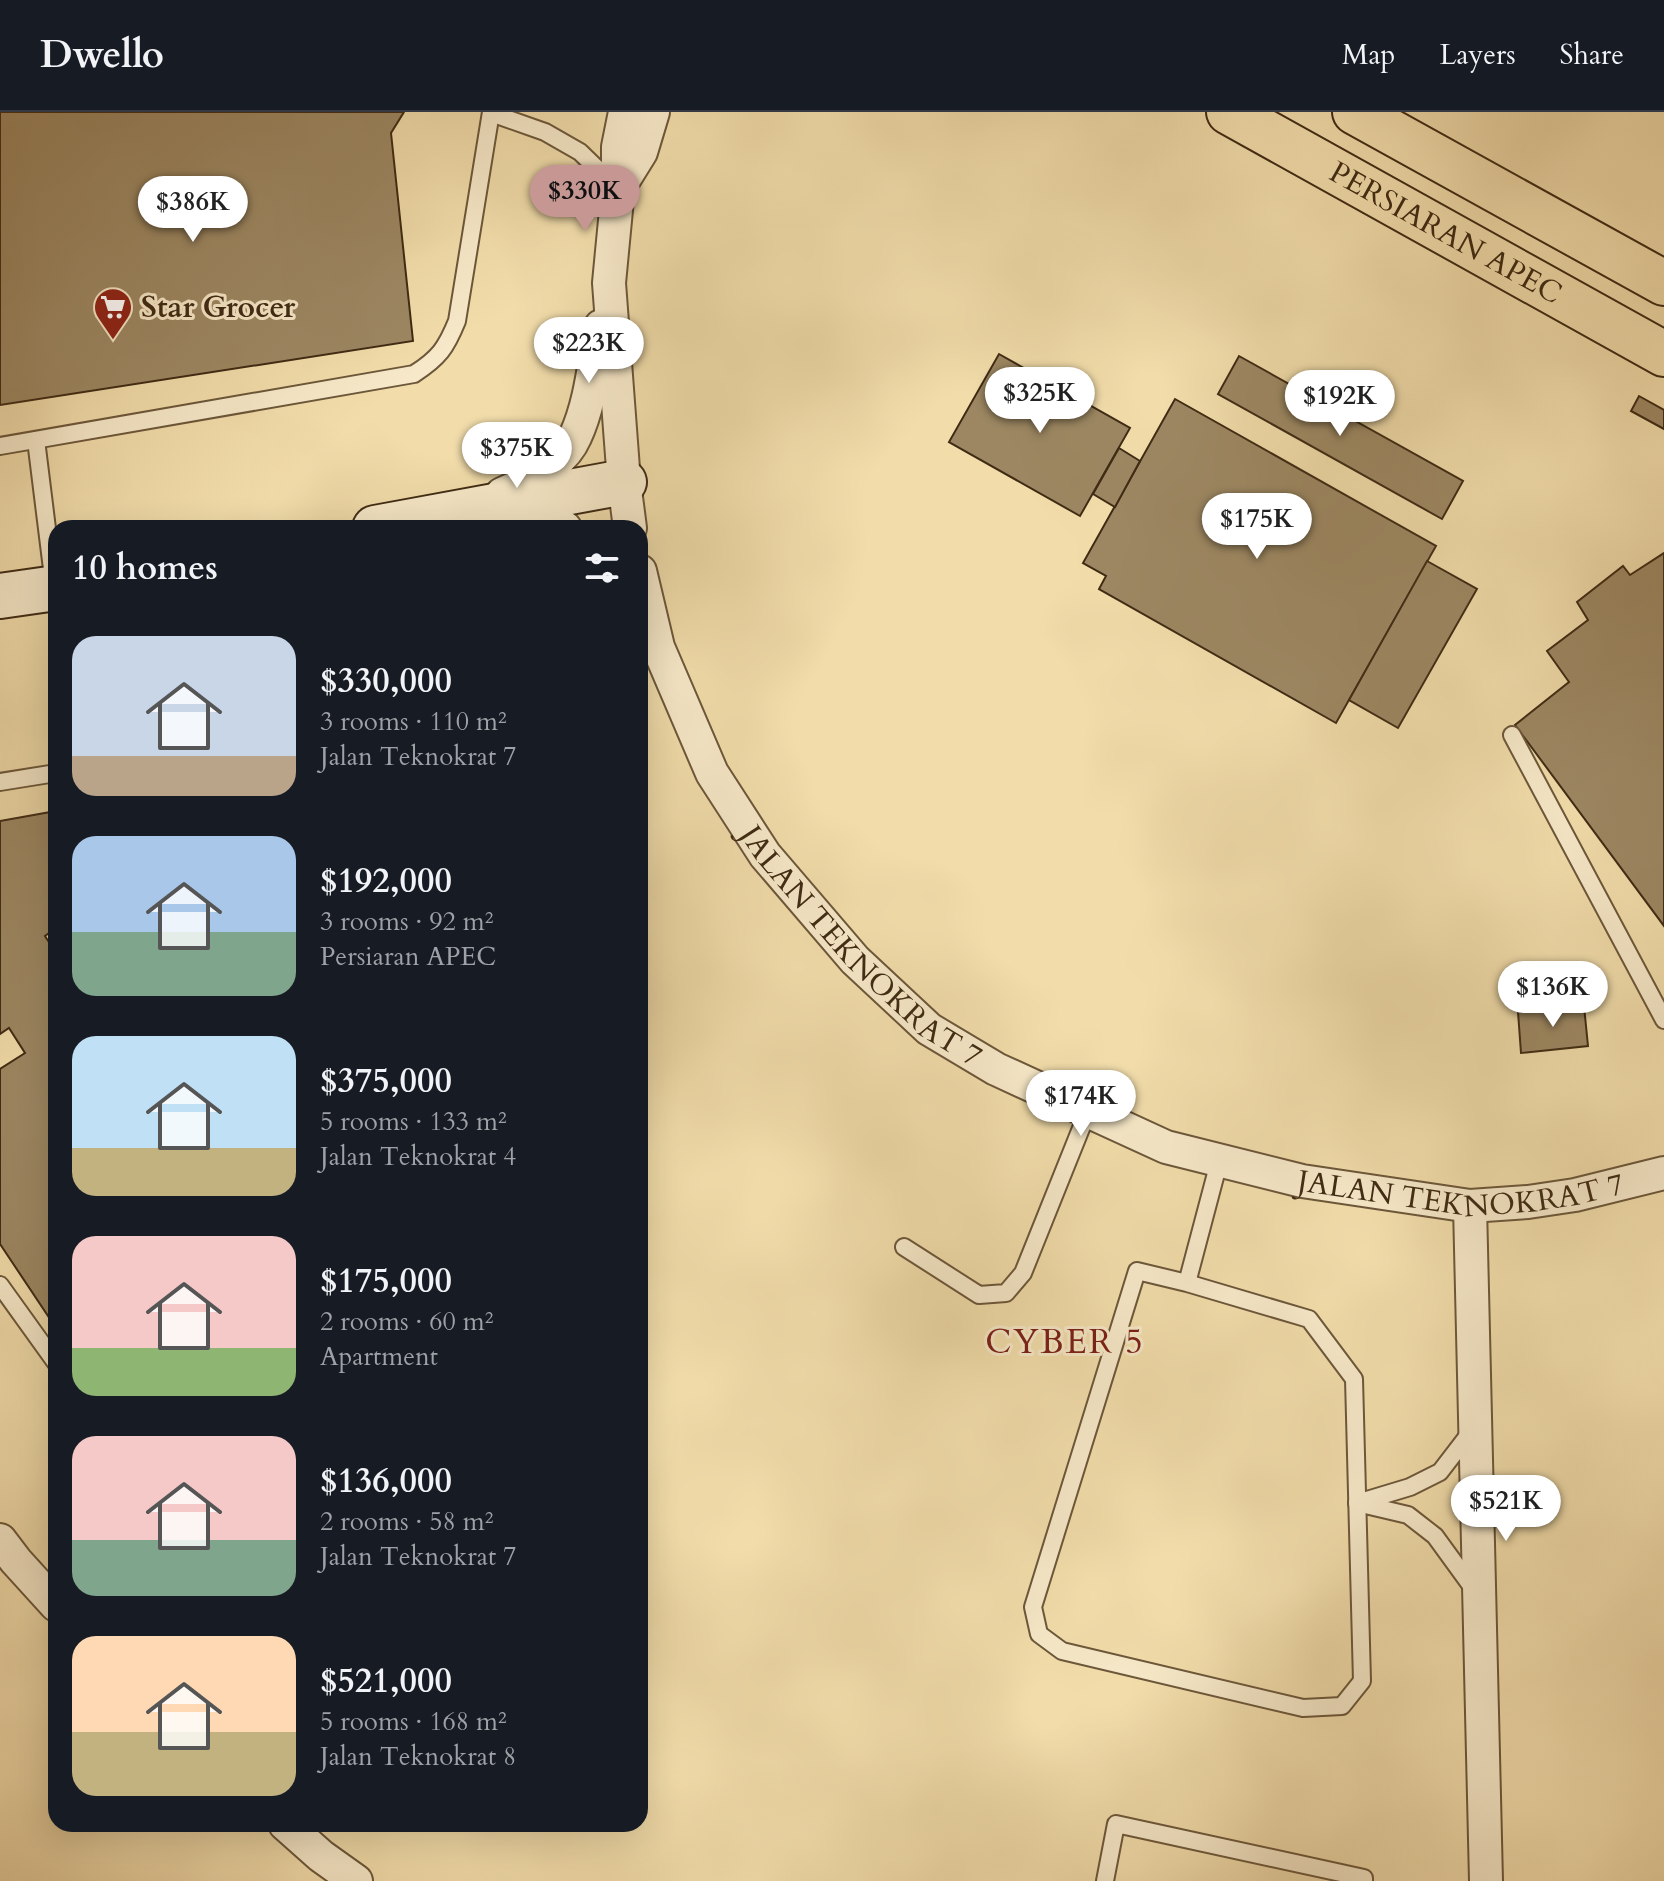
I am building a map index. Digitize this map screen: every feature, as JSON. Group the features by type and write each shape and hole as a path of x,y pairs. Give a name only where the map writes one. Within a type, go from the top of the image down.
{"main road":[{"name":"PERSIARAN APEC","path":"1229,112 1664,354"},
{"name":"PERSIARAN APEC","path":"1355,112 1664,283"}],"street":[{"path":"450,514 527,484 554,463 575,439 586,404 609,283 618,189 618,147 625,112"},
{"path":"618,189 641,152 653,112"},
{"path":"609,283 629,520"},
{"path":"418,520 624,482"},
{"path":"450,514 536,520"},
{"path":"0,596 48,589"},
{"name":"JALAN TEKNOKRAT 7","path":"648,605 658,647 712,773 765,855 855,960 929,1029 996,1069 1166,1147 1302,1181 1470,1206 1575,1195 1664,1173"},
{"path":"648,644 686,714"},
{"path":"1470,1206 1486,1881"},
{"path":"0,1540 48,1596"},
{"path":"294,1832 356,1881"}],"lane":[{"path":"0,446 414,374 432,362 447,345 457,321 491,112 545,132 580,152 618,189"},
{"path":"36,440 48,533"},
{"path":"1512,735 1664,1020"},
{"path":"0,782 48,774"},
{"path":"904,1247 979,1295 1006,1293 1023,1273 1088,1111"},
{"path":"1187,1283 1219,1162"},
{"path":"1137,1271 1187,1283 1309,1319 1354,1379 1362,1681 1342,1706 1303,1708 1062,1651 1039,1634 1033,1607 1137,1271"},
{"path":"0,1285 48,1352"},
{"path":"1357,1503 1410,1487 1440,1472 1475,1427"},
{"path":"1357,1503 1408,1515 1435,1536 1479,1596"},
{"path":"1105,1881 1116,1824 1364,1878 1364,1881"}],"building":[{"path":"0,112 404,112 391,133 413,341 0,405"},
{"path":"999,354 1130,428 1080,516 949,442"},
{"path":"1239,356 1463,481 1442,519 1218,394"},
{"path":"1639,396 1664,410 1664,429 1631,411"},
{"path":"1175,399 1436,546 1336,723 1099,589 1106,576 1083,563"},
{"path":"1119,448 1140,461 1115,507 1093,494"},
{"path":"1664,553 1664,926 1515,725 1569,682 1547,651 1588,620 1577,602 1623,566 1630,575"},
{"path":"1427,561 1477,589 1398,728 1349,700"},
{"path":"48,812 48,934 45,936 48,941 48,1316 0,1244 0,1069 25,1053 9,1028 0,1034 0,821"},
{"path":"1584,1006 1588,1046 1521,1053 1518,1012"}],"place":[{"name":"Star Grocer","path":"113,341"}],"district":[{"name":"CYBER 5","path":"1065,1342"}]}
